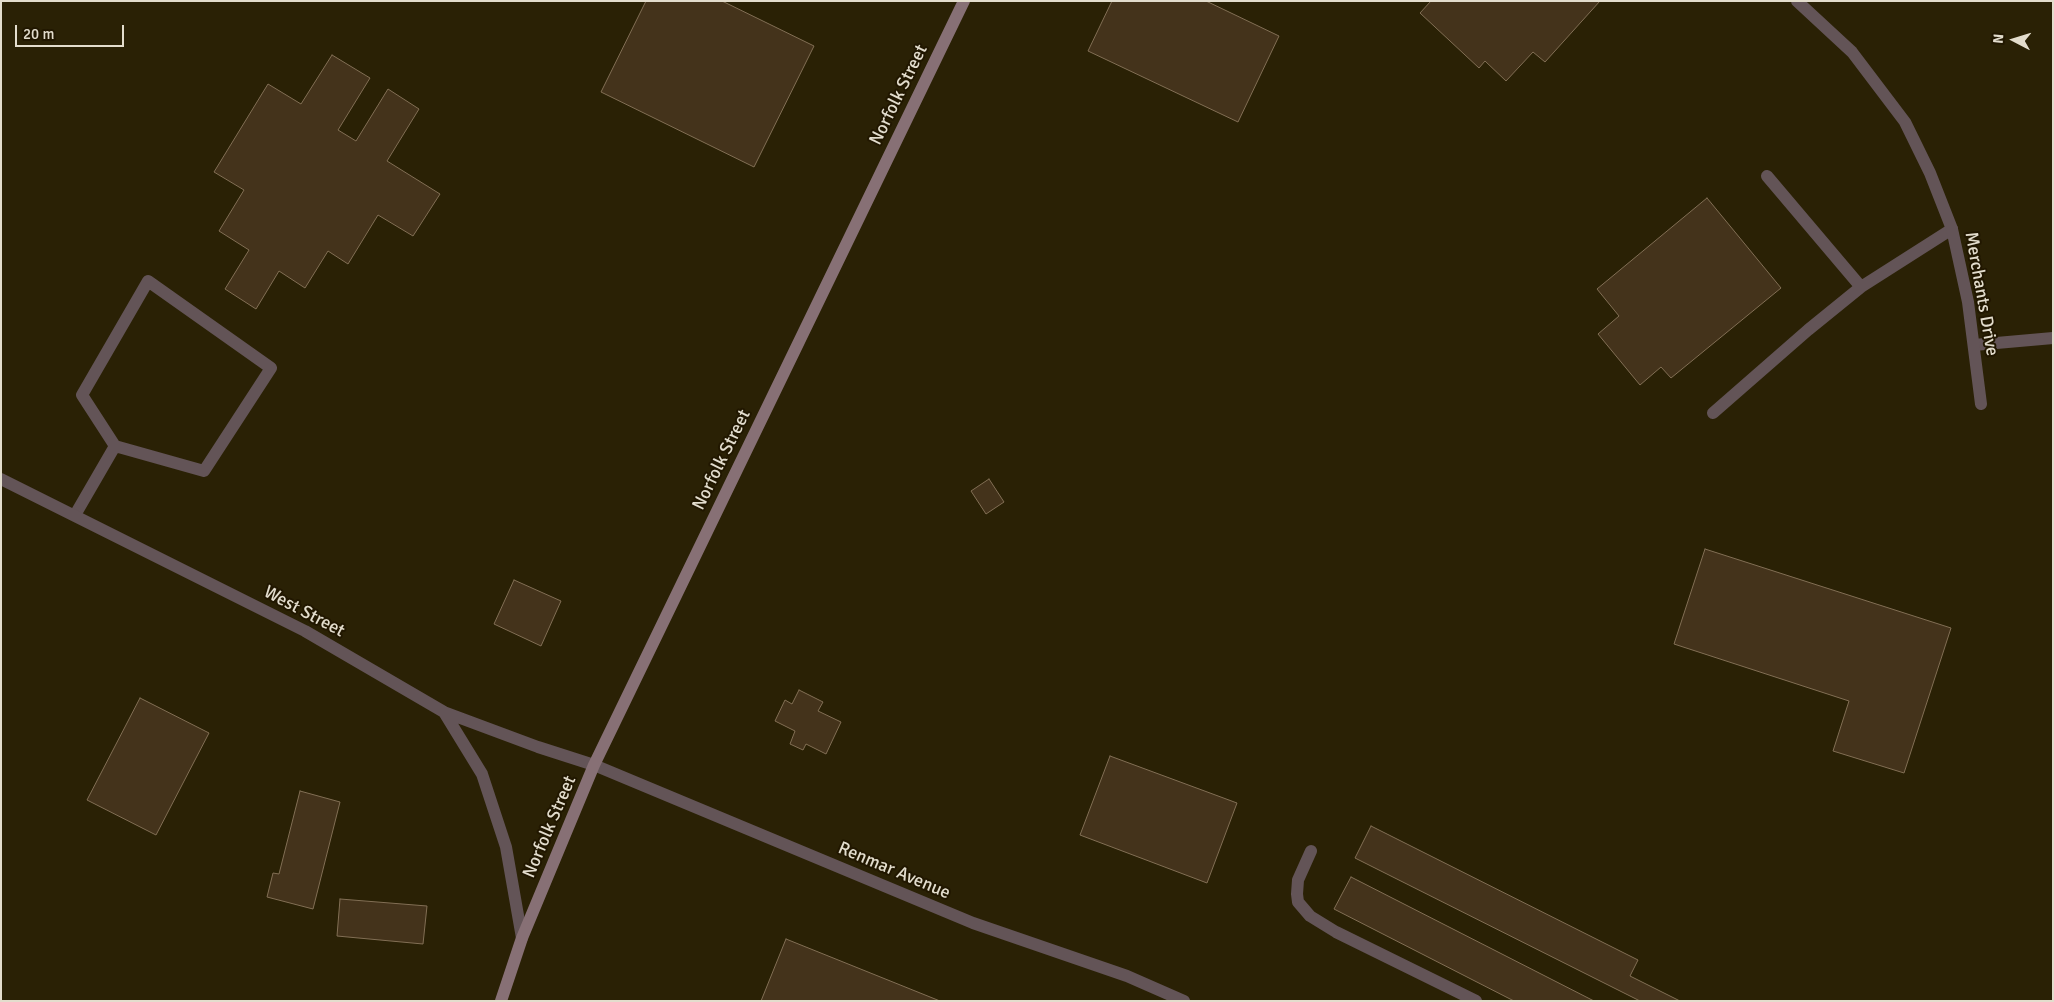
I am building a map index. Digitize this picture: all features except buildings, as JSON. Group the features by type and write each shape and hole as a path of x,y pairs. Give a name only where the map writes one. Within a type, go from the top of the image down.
{"main road":[{"name":"Norfolk Street","path":"522,938 594,765 964,1"},
{"path":"501,1001 522,938"}],"street":[{"name":"Merchants Drive","path":"1797,1 1852,52 1905,122 1930,173 1952,228 1968,302 1981,404"},
{"path":"1767,176 1862,287"},
{"path":"1713,413 1808,330 1862,287 1952,228"},
{"path":"148,281 271,368 204,471 115,446 82,395 148,281"},
{"path":"1974,345 2053,338"},
{"path":"75,515 115,446"},
{"name":"West Street","path":"1,479 305,631 444,712 538,747 594,765"},
{"path":"444,712 482,774 506,847 522,938"},
{"name":"Renmar Avenue","path":"594,765 973,923 1127,976 1184,1001"},
{"path":"1311,851 1298,880 1297,894 1298,902 1310,916 1336,932 1476,1001"}]}
